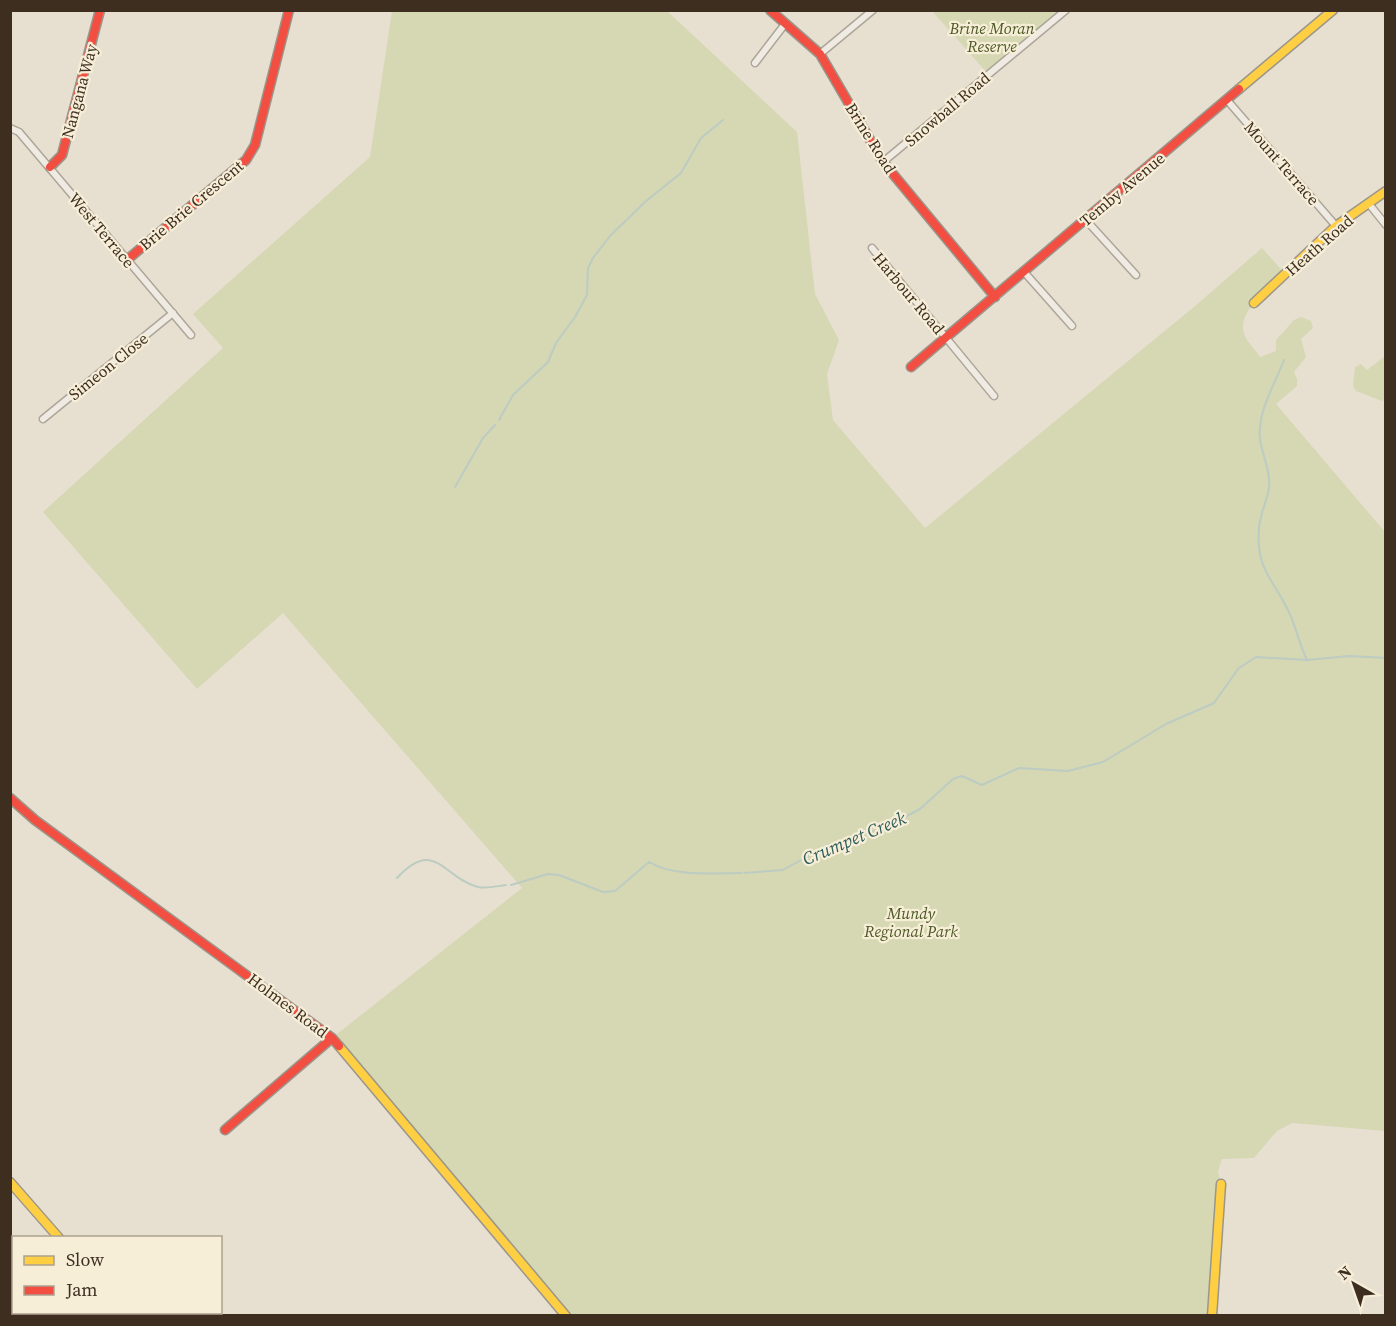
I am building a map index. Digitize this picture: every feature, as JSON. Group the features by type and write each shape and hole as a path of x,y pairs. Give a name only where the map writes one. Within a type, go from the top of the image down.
{"street":[{"name":"Nangana Way","path":"50,167 62,155 100,10"},
{"name":"Brie Brie Crescent","path":"128,259 246,160 255,145 289,10"},
{"name":"Brine Road","path":"770,10 820,54 883,162 995,297"},
{"path":"820,54 873,10"},
{"name":"Snowball Road","path":"883,162 1066,10"},
{"name":"Temby Avenue","path":"910,367 1025,273 1085,219 1333,10"},
{"path":"755,63 785,24"},
{"name":"Mount Terrace","path":"1227,100 1336,226"},
{"name":"West Terrace","path":"10,128 19,132 50,167 191,335"},
{"name":"Heath Road","path":"1254,303 1336,226 1386,191"},
{"path":"1369,204 1386,225"},
{"path":"1085,219 1136,275"},
{"name":"Harbour Road","path":"872,248 994,396"},
{"path":"1025,273 1072,326"},
{"name":"Simeon Close","path":"43,419 173,313"},
{"name":"Holmes Road","path":"10,798 35,820 332,1038 566,1316"},
{"path":"225,1130 332,1038"},
{"path":"10,1182 57,1236"},
{"path":"1212,1316 1221,1184"}],"green space":[{"name":"Mundy Regional Park","path":"392,11 667,11 797,132 815,294 839,340 827,374 833,420 925,528 1262,248 1285,274 1262,294 1248,311 1243,329 1246,338 1260,357 1276,351 1276,340 1294,320 1301,317 1311,321 1313,328 1301,339 1306,357 1294,372 1297,386 1276,404 1385,532 1385,1131 1292,1123 1277,1131 1254,1158 1222,1159 1218,1171 1221,1184 1212,1315 566,1315 332,1038 522,888 283,613 197,689 43,512 223,348 193,314 370,157"},
{"name":"Brine Moran Reserve","path":"932,11 1066,11 989,75"},
{"path":"1385,356 1385,399 1382,401 1356,391 1353,386 1355,367 1361,364 1367,370"}],"waterway":[{"path":"499,420 513,395 548,362 556,343 575,317 587,295 588,268 593,258 610,236 646,201 681,173 701,138 723,120"},
{"path":"1284,360 1261,419 1260,439 1269,482 1260,523 1259,543 1260,556 1268,576 1293,622 1307,660"},
{"path":"455,487 483,438 495,425"},
{"name":"Crumpet Creek","path":"1239,668 1256,657 1307,660 1349,656 1386,658"},
{"name":"Crumpet Creek","path":"744,873 783,870 828,845 880,830 920,809 953,779 962,776 982,785 1019,768 1068,771 1103,762 1166,724 1214,703 1238,669"},
{"name":"Crumpet Creek","path":"397,878 410,866 430,860 478,887 506,885"},
{"name":"Crumpet Creek","path":"511,885 548,874 559,875 603,892 615,891 649,862 659,867 682,872 741,873"}],"traffic: slow":[{"path":"1239,89 1333,10"},
{"path":"1254,303 1336,226 1386,191"},
{"path":"339,1046 566,1316"},
{"path":"10,1182 57,1236"},
{"path":"1212,1316 1221,1184"}],"traffic: jam":[{"path":"50,167 62,155 100,10"},
{"path":"128,259 246,160 255,145 289,10"},
{"path":"770,10 820,54 883,162 995,297"},
{"path":"911,367 1239,89"},
{"path":"10,798 35,820 332,1038 339,1046"},
{"path":"225,1130 332,1038"}]}
